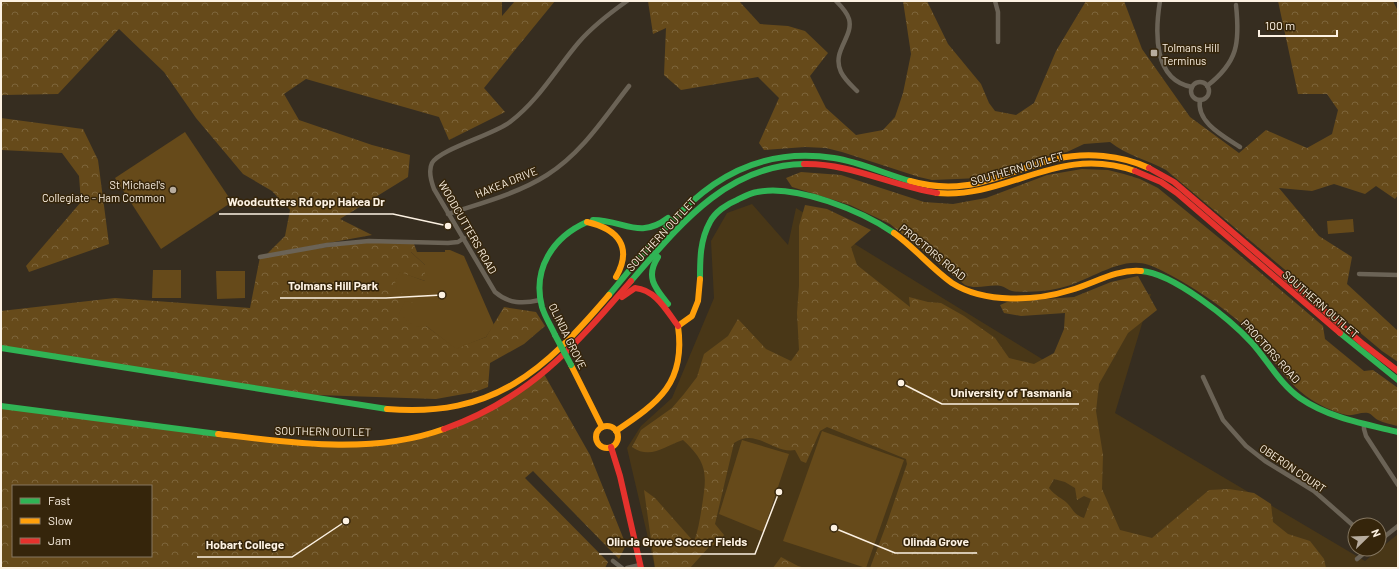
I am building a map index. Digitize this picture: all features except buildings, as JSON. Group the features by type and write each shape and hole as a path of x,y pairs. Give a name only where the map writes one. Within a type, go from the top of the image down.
{"main road":[{"name":"SOUTHERN OUTLET","path":"1,348 361,405 409,410 441,409 485,398 511,386 533,370 565,341 665,228 702,192 718,180 746,166 765,160 791,156 819,156 838,159 917,183 944,187 981,183 1046,161 1069,156 1097,155 1124,159 1151,168 1174,182 1350,333 1398,371"},
{"name":"SOUTHERN OUTLET","path":"1,406 276,441 368,443 397,441 441,431 473,418 504,402 556,364 679,226 713,196 753,173 798,163 844,167 913,189 950,194 987,189 1038,171 1065,164 1091,162 1120,165 1154,178 1177,193 1365,355 1398,380"},
{"name":"PROCTORS ROAD","path":"678,326 690,320 697,310 700,295 700,247 704,231 713,217 730,202 743,196 762,191 782,190 839,207 883,226 902,239 951,281 974,293 1019,297 1057,294 1074,290 1111,274 1128,270 1142,270 1152,273 1192,295 1236,327 1253,343 1289,388 1300,397 1325,412 1364,424 1398,432"},
{"path":"586,222 594,220 610,220 640,230 652,230 661,225 687,201 702,192"},
{"path":"616,432 661,396 673,381 678,370 682,343 678,326 673,311 653,284 651,269 658,256 713,196"},
{"path":"361,405 422,406 458,402 496,389 532,366 567,334 621,270 623,252 618,238 606,227 586,222"},
{"name":"OLINDA GROVE","path":"586,222 567,232 551,248 545,258 539,289 540,300 555,335 602,427"},
{"path":"525,388 544,377 566,359 631,290 639,288 649,292 664,307 678,326"},
{"path":"602,427 612,427 616,432 617,442 611,447 600,446 596,440 597,433 602,427"},
{"path":"611,447 620,476 641,567"}],"street":[{"name":"WOODCUTTERS ROAD","path":"540,300 519,303 512,302 502,298 491,286 434,189 430,179 431,167 435,159 441,154 494,132 510,122 541,92 586,35 605,17 627,1"},
{"path":"836,1 847,14 850,25 839,53 839,68 843,76 857,91"},
{"path":"995,1 998,12 998,42"},
{"path":"1160,1 1158,26 1160,57 1165,68 1174,80 1192,87"},
{"path":"1207,86 1228,67 1235,54 1238,35 1236,5"},
{"path":"1192,87 1200,82 1207,86"},
{"name":"HAKEA DRIVE","path":"448,214 522,188 554,170 581,147 629,86"},
{"path":"1200,100 1205,98 1208,94 1207,86"},
{"path":"1192,87 1193,96 1200,100"},
{"path":"1200,100 1200,111 1212,128 1240,147"},
{"path":"260,257 327,245 356,242 448,243 458,242 464,238"},
{"path":"1359,274 1398,275"},
{"name":"OBERON COURT","path":"1203,377 1223,420 1246,446 1265,461 1314,491 1347,520"},
{"path":"1364,424 1366,436 1398,485"},
{"path":"1387,535 1398,526"},
{"path":"613,561 622,568"},
{"path":"627,568 641,567"}],"shaded area":[{"path":"752,204 788,245 796,208 1055,367 1074,300 1151,294 1115,413 1347,550 1347,557 1358,557 1365,561 1370,557 1387,557 1387,543 1398,534 1398,568 655,568 627,448 641,426 672,398 714,298 711,241 727,213"}],"green space":[{"path":"1,1 502,1 502,16 515,1 555,1 484,88 505,112 449,140 439,117 306,79 284,94 299,120 372,145 410,155 408,177 340,219 372,235 267,254 285,236 290,210 272,191 243,174 196,118 164,72 119,29 58,94 1,96"},
{"path":"648,1 739,1 760,24 788,26 805,31 828,53 810,76 826,108 856,135 883,130 895,117 903,93 911,54 903,1 927,1 948,44 981,84 989,103 995,111 1016,115 1034,103 1056,51 1086,1 1124,1 1142,49 1190,117 1239,153 1266,130 1307,148 1332,134 1338,110 1327,94 1298,94 1278,1 1393,1 1398,11 1398,195 1395,199 1376,186 1365,194 1334,184 1312,191 1279,188 1319,236 1352,257 1347,284 1398,331 1398,362 1382,351 1166,170 1116,147 1110,142 1084,144 1067,152 1034,159 997,173 978,178 932,180 826,148 805,147 764,150 759,143 779,98 758,77 681,90 664,75 666,28 653,34"},
{"path":"1,118 83,129 98,160 109,244 29,272 26,266 81,202 79,176 62,153 1,150"},
{"name":"St Michael's Collegiate - Ham Common","path":"185,132 232,202 161,249 115,178"},
{"path":"1082,169 1108,170 1124,174 1140,179 1158,188 1323,326 1325,339 1364,371 1373,370 1398,388 1398,426 1380,421 1368,413 1350,415 1342,414 1310,399 1298,390 1284,375 1259,342 1243,325 1204,295 1174,277 1149,265 1138,263 1116,266 1071,285 1043,291 1017,292 1001,286 979,287 965,285 890,224 850,205 792,187 786,178 801,172 841,175 924,202 953,204 986,198 1047,175"},
{"path":"805,205 827,209 871,230 851,247 857,265 910,307 909,297 928,302 941,303 964,316 995,338 1009,358 1034,364 1054,353 1064,329 1065,313 1021,316 1004,313 1000,305 1007,302 1074,297 1111,282 1138,276 1157,310 1128,333 1099,384 1096,411 1103,455 1102,489 1120,530 1152,538 1209,490 1229,489 1254,493 1271,504 1273,522 1288,534 1310,541 1324,559 1326,568 870,568 907,464 906,459 827,427 820,431 806,463 801,461 795,450 779,448 757,439 742,439 734,443 715,524 724,535 720,542 709,547 690,568 655,568 644,490 655,498 694,542 699,525 704,495 704,470 697,456 683,440 658,451 651,452 639,451 632,447 641,430 672,408 684,394 697,377 704,354 728,336 738,319 766,349 791,361 799,350 797,313 799,286 799,226","holes":["1054,479 1065,482 1075,488 1077,500 1084,496 1091,499 1084,518 1076,513 1063,499 1049,488"]},
{"path":"1353,219 1354,232 1328,234 1327,221"},
{"path":"369,241 414,244 417,252 411,252 425,265 425,281 401,273 426,326 456,348 486,337 504,307 536,312 545,326 524,344 490,363 488,387 475,392 436,399 287,394 1,348 1,311 115,298 250,308 260,257"},
{"path":"445,250 450,250 464,256 494,325 486,337 456,349 426,326 416,327 399,314 405,301 413,303 397,289 395,281 400,272 425,281 425,265 411,252 445,252"},
{"path":"153,270 181,270 181,298 152,298"},
{"path":"216,271 245,271 245,298 217,299"},
{"path":"544,374 590,455 626,545 619,559 533,471 525,478 608,562 605,568 1,568 1,406 276,441 397,441 473,418"},
{"path":"822,431 904,460 866,568 783,541"},
{"path":"742,440 789,454 763,532 719,514"},
{"path":"781,557 798,566 805,568 773,568"}],"traffic: fast":[{"path":"609,295 655,240 679,214 704,192 731,174 761,162 795,156 834,158 853,162 910,181"},
{"path":"631,281 686,221 727,187 751,175 776,167 804,164"},
{"path":"700,279 702,243 712,218 725,206 744,196 754,193 773,191 790,192 828,201 865,216 894,233"},
{"path":"593,220 631,227 648,228 668,218"},
{"path":"555,335 542,307 540,280 543,267 555,245 575,228 587,222"},
{"path":"658,257 652,271 653,282 659,293 668,304"},
{"path":"1141,271 1169,280 1201,299 1243,333 1286,386 1311,405 1323,411 1360,423 1398,432"},
{"path":"1340,333 1398,380"},
{"path":"555,335 571,365"},
{"path":"1,348 387,409"},
{"path":"1,406 218,434"}],"traffic: slow":[{"path":"910,181 950,187 968,185 1056,159 1091,155 1127,160 1149,168"},
{"path":"937,193 963,193 1011,182 1057,168 1081,164 1107,164 1135,171"},
{"path":"587,222 607,229 620,241 623,257 616,277"},
{"path":"894,233 952,283 965,290 995,297 1027,298 1057,294 1114,274 1141,271"},
{"path":"616,431 657,400 673,377 678,362 678,326 692,316 698,301 700,279"},
{"path":"387,409 425,410 458,406 487,397 514,384 538,367 562,346 609,295"},
{"path":"571,365 602,427"},
{"path":"607,426 615,429 618,437 615,445 607,448 599,445 596,437 599,429 607,426"},
{"path":"218,434 274,441 332,445 389,442 417,437 444,429"}],"traffic: jam":[{"path":"804,164 838,167 920,190 937,193"},
{"path":"1149,168 1174,182 1363,344 1398,371"},
{"path":"1135,171 1161,182 1177,193 1340,333"},
{"path":"444,429 474,417 501,402 548,368 590,328 631,281"},
{"path":"622,297 635,288 649,293 665,307 678,326"},
{"path":"611,447 620,476 641,568"}],"place":[{"name":"Tolmans Hill Terminus","path":"1154,53"},
{"name":"St Michael's Collegiate - Ham Common","path":"173,190"},
{"name":"Woodcutters Rd opp Hakea Dr","path":"448,226"},
{"name":"Tolmans Hill Park","path":"442,295"},
{"name":"University of Tasmania","path":"901,383"},
{"name":"Olinda Grove Soccer Fields","path":"779,492"},
{"name":"Hobart College","path":"346,521"},
{"name":"Olinda Grove","path":"834,528"}]}
